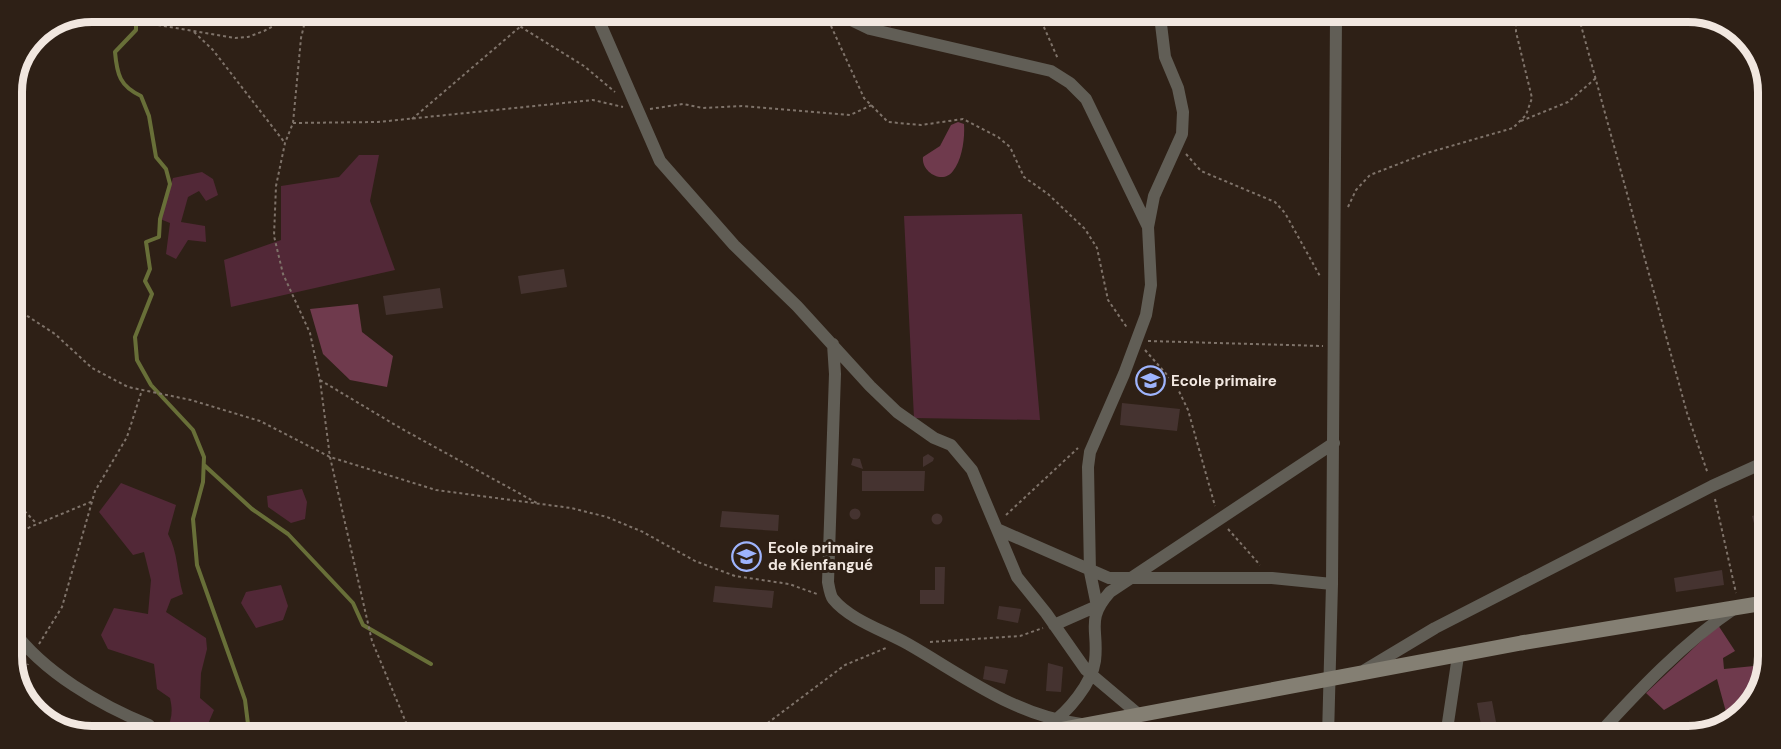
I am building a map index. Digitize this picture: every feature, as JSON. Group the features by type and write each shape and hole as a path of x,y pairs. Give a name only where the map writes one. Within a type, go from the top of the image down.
{"main road":[{"path":"1094,726 1137,713 1758,604"}],"street":[{"path":"600,22 660,161 734,245 833,344 870,386 897,412 934,438 951,445 962,456 972,470 1017,577 1091,675 1137,713"},
{"path":"856,22 870,29 1051,71 1070,83 1086,99 1148,227"},
{"path":"1046,726 1072,702 1091,675 1095,661 1097,606 1090,572 1088,468 1090,452 1137,340 1151,285 1148,227 1154,196 1182,134 1183,112 1178,88 1165,57 1161,22"},
{"path":"1329,726 1340,22"},
{"path":"833,344 835,385 828,582 832,598 848,612 908,644 987,694 1069,726"},
{"path":"1054,624 1097,606 1110,592 1130,578 1334,444"},
{"path":"1356,676 1435,628 1712,486 1758,465"},
{"path":"995,525 1090,572 1108,578 1272,579 1332,584"},
{"path":"1606,726 1630,699 1710,625 1739,606"},
{"path":"23,643 32,655 108,708 149,726"},
{"path":"1448,726 1458,656"}],"path":[{"path":"158,25 193,32 248,37 279,22"},
{"path":"305,22 301,39 299,82 293,123 285,143 276,186 274,236 283,274 310,333 320,380 330,457 372,641 407,726"},
{"path":"513,22 584,66 620,96"},
{"path":"411,119 525,22"},
{"path":"829,22 864,98 888,122 921,125 963,119 998,137 1010,147 1024,177 1048,194 1085,229 1097,248 1108,300 1137,340 1176,385 1188,410 1219,519 1272,579"},
{"path":"1042,22 1059,62"},
{"path":"1336,231 1356,190 1370,175 1427,153 1513,128 1526,115 1532,98 1516,32 1516,22"},
{"path":"1580,22 1687,413 1712,486 1739,606"},
{"path":"193,32 213,50 285,143"},
{"path":"1519,122 1568,102 1596,78"},
{"path":"293,123 411,119 593,100 639,110 683,104 703,108 742,106 850,115 872,105"},
{"path":"1182,134 1185,153 1201,171 1275,202 1285,213 1335,304"},
{"path":"23,313 55,334 92,368 128,387 191,400 261,421 330,457 436,489 607,517 644,532 695,561 735,576 789,584 832,598"},
{"path":"1137,340 1334,347"},
{"path":"320,380 402,429 539,505"},
{"path":"24,672 32,655 62,608 96,491 127,436 142,390"},
{"path":"995,525 1013,511 1030,489 1099,431"},
{"path":"23,531 93,501"},
{"path":"23,509 37,524"},
{"path":"764,726 845,665 877,650 908,644 1020,636 1054,624"}],"shaded area":[{"path":"888,22 898,22 890,27"},
{"path":"958,122 964,124 959,161 949,175 939,177 925,167 923,157 940,146 951,125"},
{"path":"359,155 379,155 370,201 395,270 231,307 224,260 281,240 281,186 339,177"},
{"path":"202,172 213,179 218,195 206,201 199,191 188,197 181,222 205,226 206,242 188,240 176,259 166,254 170,223 160,219 173,178"},
{"path":"1022,214 1040,420 914,418 904,216"},
{"path":"358,304 362,332 393,356 387,387 350,380 323,354 310,309"},
{"path":"121,483 176,505 168,534 174,548 183,594 171,599 166,612 206,638 207,649 201,673 200,698 214,710 208,726 168,726 171,715 170,698 157,689 154,664 108,649 101,635 114,608 148,614 151,580 144,552 133,555 99,512"},
{"path":"302,489 307,502 305,519 291,523 268,507 267,496"},
{"path":"281,585 288,606 283,620 256,628 241,603 246,592"},
{"path":"1718,625 1735,651 1723,658 1724,669 1754,666 1756,672 1744,699 1727,715 1717,679 1664,710 1646,693"}],"building":[{"path":"564,269 567,287 521,294 518,276"},
{"path":"440,288 443,308 386,315 383,296"},
{"path":"1122,403 1180,409 1177,431 1120,425"},
{"path":"928,454 934,458 933,461 923,467 923,457"},
{"path":"853,458 860,459 863,469 851,465"},
{"path":"862,471 925,471 924,491 862,491"},
{"path":"855,509 859,510 859,518 855,519 851,518 850,514 851,510"},
{"path":"722,511 779,515 778,531 720,527"},
{"path":"937,513 943,519 937,525 931,519"},
{"path":"1758,514 1758,538 1752,516"},
{"path":"935,567 945,567 944,604 920,604 920,590 935,590"},
{"path":"1722,570 1724,585 1676,592 1674,578"},
{"path":"715,586 774,591 772,608 713,602"},
{"path":"999,606 1021,609 1018,623 997,619"},
{"path":"1048,663 1063,667 1061,692 1046,691"},
{"path":"985,666 1008,670 1005,684 983,679"},
{"path":"1492,701 1496,722 1481,725 1477,703"}],"waterway":[{"path":"136,22 136,30 115,52 117,67 124,84 141,96 149,116 156,157 166,169 170,184 160,219 159,237 146,242 150,269 145,281 152,294 135,337 137,360 151,385 193,430 204,457 203,482 193,519 197,565 245,700 248,726"},
{"path":"204,465 252,509 288,534 353,603 363,625 431,664"}],"place":[{"name":"Ecole primaire","path":"1150,381"},
{"name":"Ecole primaire de Kienfangué","path":"747,557"}]}
